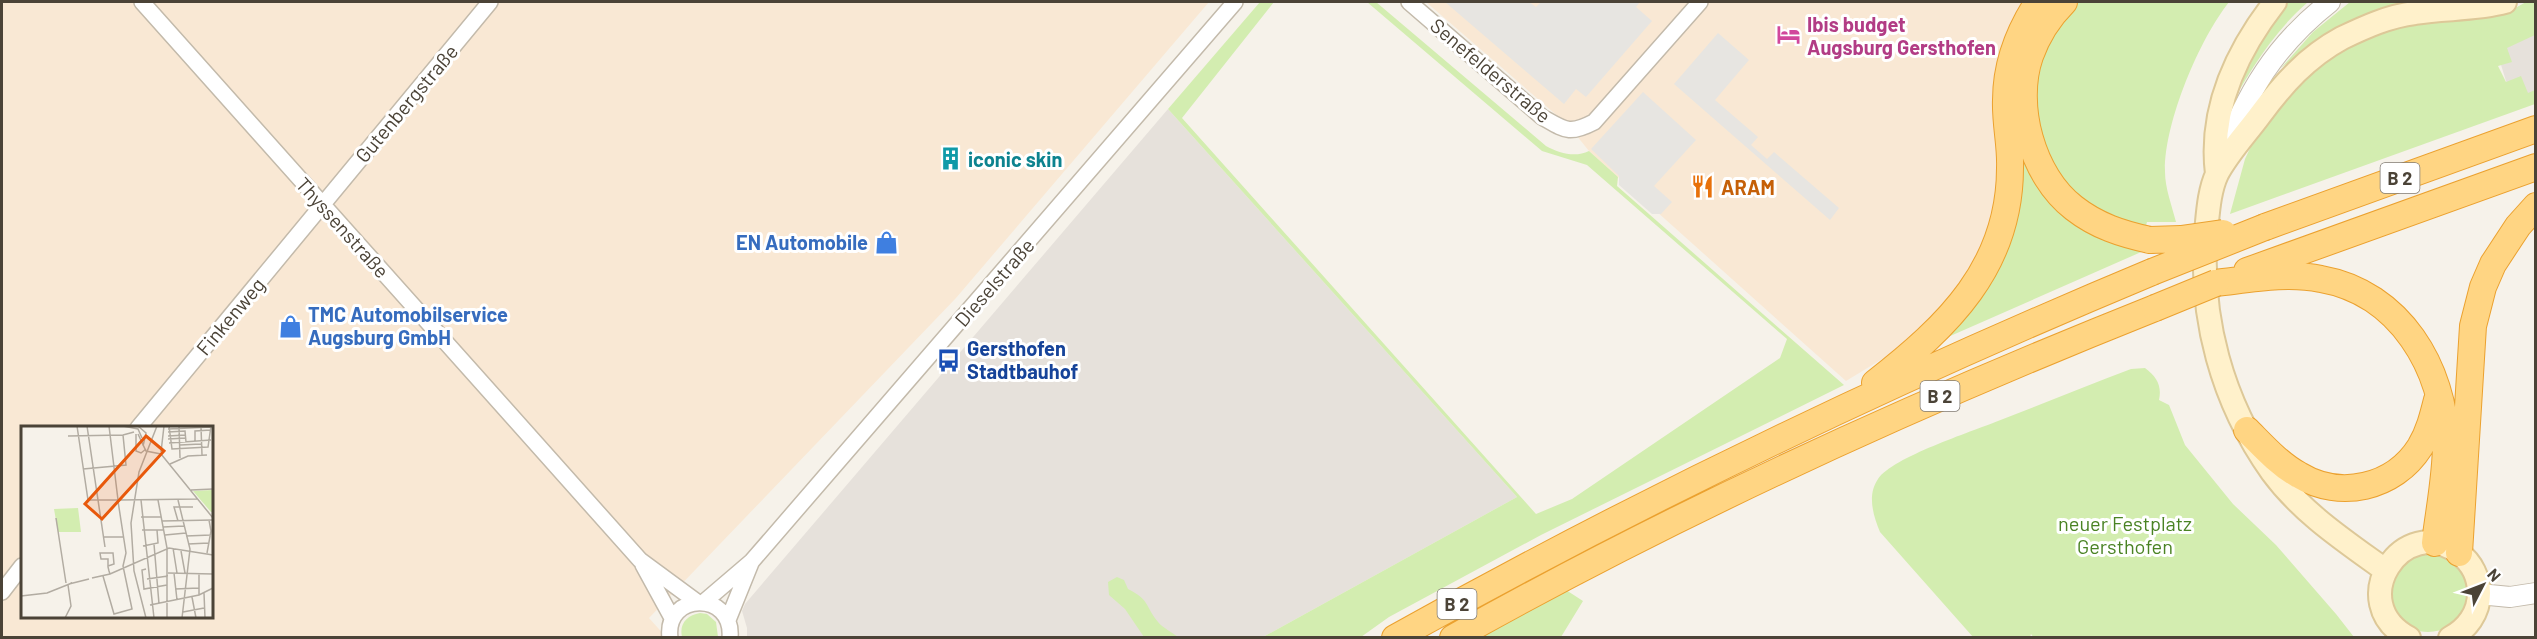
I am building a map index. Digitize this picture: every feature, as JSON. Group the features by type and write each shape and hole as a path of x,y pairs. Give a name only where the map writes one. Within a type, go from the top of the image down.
{"highway":[{"path":"1842,409 1911,355 1940,328 1963,302 1988,262 2001,227 2009,192 2007,80 2015,47 2038,2"},
{"path":"2064,2 2046,24 2029,58 2025,92 2030,139 2046,174 2073,207 2108,228 2150,240 2181,239 2265,227"},
{"name":"B 2","path":"1395,638 1599,528 1842,409 2152,272 2265,227 2535,129"},
{"name":"B 2","path":"1453,638 1667,524 1820,450 1948,393 2216,283 2266,270 2535,167"},
{"path":"2459,553 2473,326 2483,287 2493,264 2518,226 2535,206"},
{"path":"2266,270 2340,283 2372,300 2396,318 2415,338 2429,365 2438,397 2446,444 2435,543"},
{"path":"2247,430 2282,464 2299,476 2328,487 2363,488 2387,478 2410,460 2426,436 2438,397"}],"main road":[{"path":"2275,2 2264,16 2234,69 2218,112 2214,152 2217,174 2207,215 2205,252 2208,317 2220,367 2247,430 2271,471 2300,504 2329,529 2385,570"},
{"path":"2217,174 2283,84 2308,60 2341,39 2379,21 2412,13 2505,2"},
{"path":"2409,638 2393,626 2384,612 2380,595 2385,570 2402,551 2418,544 2435,543 2459,553 2475,573 2479,594 2477,606 2469,622 2450,638"}],"street":[{"name":"Thyssenstraße","path":"142,2 640,560 672,618"},
{"name":"Gutenbergstraße","path":"322,205 490,2"},
{"name":"Dieselstraße","path":"672,618 682,607 701,602 752,561 1236,2"},
{"name":"Senefelderstraße","path":"1409,2 1542,117 1565,130 1582,128 1594,122 1700,2"},
{"path":"2217,174 2235,122 2255,84 2287,42 2330,2"},
{"name":"Finkenweg","path":"140,426 322,205"},
{"name":"Thyssenstraße","path":"640,560 701,602"},
{"name":"Dieselstraße","path":"730,638 728,620 752,561"},
{"path":"2,592 21,567"},
{"path":"2479,594 2510,597 2535,593"},
{"path":"701,602 719,608 728,620"},
{"path":"670,638 672,618"}],"shaded area":[{"path":"2,2 1209,2 956,298 649,618 667,638 2,637"},
{"path":"1426,2 2028,2 1995,121 1997,183 1990,229 1961,283 1910,342 1846,381 1589,151 1568,125"},
{"path":"1445,2 1529,2 1536,7 1541,2 1640,2 1636,7 1652,21 1586,97 1576,89 1564,104"},
{"path":"2535,21 2535,102 2515,110 2493,39"},
{"path":"1718,33 1749,60 1715,100 1758,137 1751,145 1767,159 1774,152 1839,208 1830,220 1674,84"},
{"path":"1643,92 1696,140 1654,186 1672,202 1661,214 1652,214 1619,185 1619,176 1591,149"},
{"path":"1168,109 1517,497 1263,637 747,637 742,611 745,604"}],"green space":[{"path":"1260,2 1274,2 1182,118 1536,514 1572,499 1780,358 1787,339 1587,165 1542,151 1367,2 1376,2 1546,146 1567,154 1589,151 1618,177 1617,186 1844,385 1541,535 1389,617 1361,637 1263,637 1517,497 1168,109"},
{"path":"2079,2 2229,2 2195,60 2170,130 2165,178 2176,222 2147,222 2145,229 2099,211 2075,194 2057,173 2045,149 2038,123 2036,97 2039,70 2047,45 2061,22"},
{"path":"2287,2 2308,2 2271,41 2224,118 2265,34"},
{"path":"2350,2 2434,2 2366,16 2327,34 2281,68 2313,32"},
{"path":"2526,2 2535,2 2535,35 2507,48 2512,62 2498,66 2506,82 2521,76 2528,93 2535,90 2535,104 2230,214 2245,159 2260,127 2312,68 2375,31 2419,21 2495,12 2517,7"},
{"path":"2018,147 2033,168 2148,249 1948,337 1983,292"},
{"name":"neuer Festplatz Gersthofen","path":"2145,368 2158,382 2159,400 2169,405 2185,445 2233,504 2276,545 2354,637 2034,638 2031,634 2030,637 1973,637 1880,532 1873,512 1873,492 1878,479 1899,462 2114,375 2131,369"},
{"path":"2427,552 2454,560 2469,583 2467,608 2460,619 2444,629 2425,632 2407,627 2400,621 2389,595 2401,563"},
{"path":"1117,577 1124,580 1128,589 1144,600 1160,624 1178,637 1144,637 1125,609 1109,595 1108,582"},
{"path":"1566,590 1583,601 1561,637 1478,638"},
{"path":"700,613 707,614 716,622 718,637 682,637 681,632 685,621"}],"place":[{"name":"Ibis budget Augsburg Gersthofen","path":"1789,35"},
{"name":"iconic skin","path":"950,159"},
{"name":"ARAM","path":"1703,187"},
{"name":"EN Automobile","path":"886,242"},
{"name":"TMC Automobilservice Augsburg GmbH","path":"290,326"},
{"name":"Gersthofen Stadtbauhof","path":"949,360"}]}
